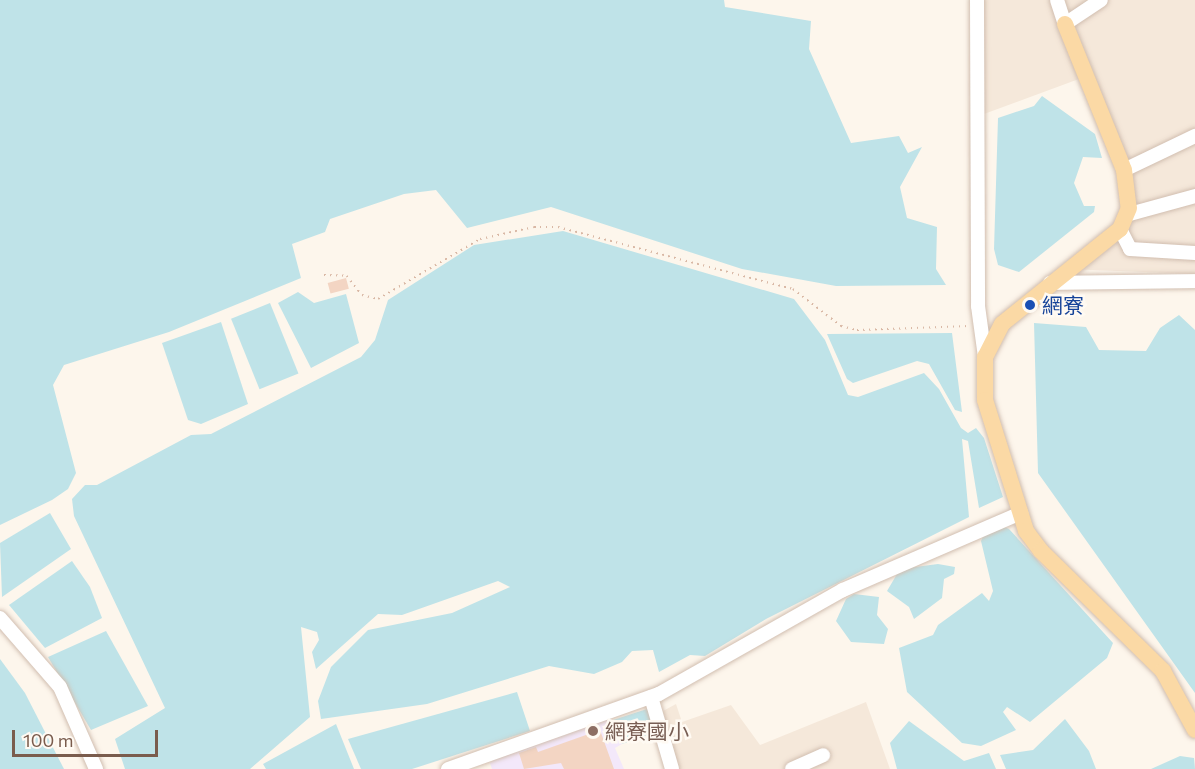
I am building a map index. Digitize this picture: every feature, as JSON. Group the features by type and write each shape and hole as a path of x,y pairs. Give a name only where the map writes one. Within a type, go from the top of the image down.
{"main road":[{"path":"1065,24 1124,170 1130,194 1123,222 1002,324 985,357 985,400 1026,531 1041,551 1163,671 1195,730"}],"street":[{"path":"977,0 980,326 985,357"},
{"path":"1057,0 1065,24 1101,0"},
{"path":"1124,170 1195,136"},
{"path":"1195,196 1123,222 1130,249 1195,253"},
{"path":"1048,283 1195,281"},
{"path":"448,769 651,697 843,590 1021,513"},
{"path":"0,618 60,687 96,769"},
{"path":"651,697 672,769"},
{"path":"792,769 823,755"}],"path":[{"path":"324,274 347,276 362,294 378,299 480,239 534,227 558,227 793,289 841,326 857,330 980,326"}],"shaded area":[{"path":"984,0 1195,0 1195,274 1066,269 1136,214 1087,76 984,114"},
{"path":"866,702 890,769 679,769 663,711 676,704 682,722 731,705 760,745"},
{"name":"網寮國小","path":"610,718 622,744 615,748 624,769 492,769 490,763 502,753"}],"water":[{"path":"0,0 724,0 725,7 811,21 809,49 851,143 899,136 908,153 922,147 900,187 907,218 937,227 936,269 946,285 836,286 742,269 551,207 467,228 436,190 404,194 330,219 325,232 292,244 301,278 169,332 64,365 53,385 76,473 68,489 52,500 0,525"},
{"path":"1042,96 1095,134 1102,158 1083,157 1074,183 1084,206 1095,206 1094,212 1019,272 998,265 994,249 998,118 1034,106"},
{"path":"563,231 794,299 825,340 848,395 858,397 924,373 939,389 961,428 968,433 976,428 984,438 1003,497 979,508 968,441 962,439 969,517 766,619 705,656 690,655 659,672 653,650 632,651 622,662 594,674 549,666 427,704 321,719 318,701 331,667 368,630 452,613 510,587 498,581 402,615 378,614 316,669 312,652 319,640 317,632 301,627 310,717 250,769 125,769 115,739 165,708 74,516 72,499 85,485 97,485 191,435 211,434 361,357 375,340 388,300 474,245"},
{"path":"298,292 314,303 346,294 359,343 311,368 278,303"},
{"path":"270,303 298,373 260,389 231,319"},
{"path":"1179,315 1195,330 1195,693 1038,473 1034,323 1086,327 1099,350 1146,351 1160,328"},
{"path":"221,322 248,404 201,424 188,420 162,343"},
{"path":"952,333 962,412 955,410 929,364 917,361 853,383 847,379 827,334"},
{"path":"50,513 71,549 2,597 0,543"},
{"path":"1000,525 1009,529 1113,643 1107,658 1030,722 1007,707 1003,712 1016,730 981,746 962,743 907,692 899,648 933,635 938,625 982,593 989,601 993,591 981,541 985,532"},
{"path":"72,561 90,587 102,618 45,648 9,605"},
{"path":"938,564 955,567 954,574 944,579 942,598 914,619 909,607 887,591 900,569"},
{"path":"854,594 879,597 877,615 888,629 884,644 851,642 836,621 846,599"},
{"path":"106,631 148,706 91,730 48,657"},
{"path":"0,659 25,693 64,769 0,769"},
{"path":"517,692 530,731 412,769 361,769 348,739"},
{"path":"650,708 650,734 622,744 613,720"},
{"path":"1065,719 1089,751 1096,769 1006,769 1000,755 1033,750"},
{"path":"909,721 964,761 989,753 996,769 897,769 890,743"},
{"path":"336,724 354,769 266,769 263,764"},
{"path":"1180,756 1194,758 1195,769 1151,769"}],"building":[{"path":"346,278 349,289 330,294 328,283"},
{"path":"600,730 614,769 564,769 561,763 524,769 519,753 536,747 538,752"}],"place":[{"name":"網寮","path":"1030,305"},
{"name":"網寮國小","path":"593,731"}]}
